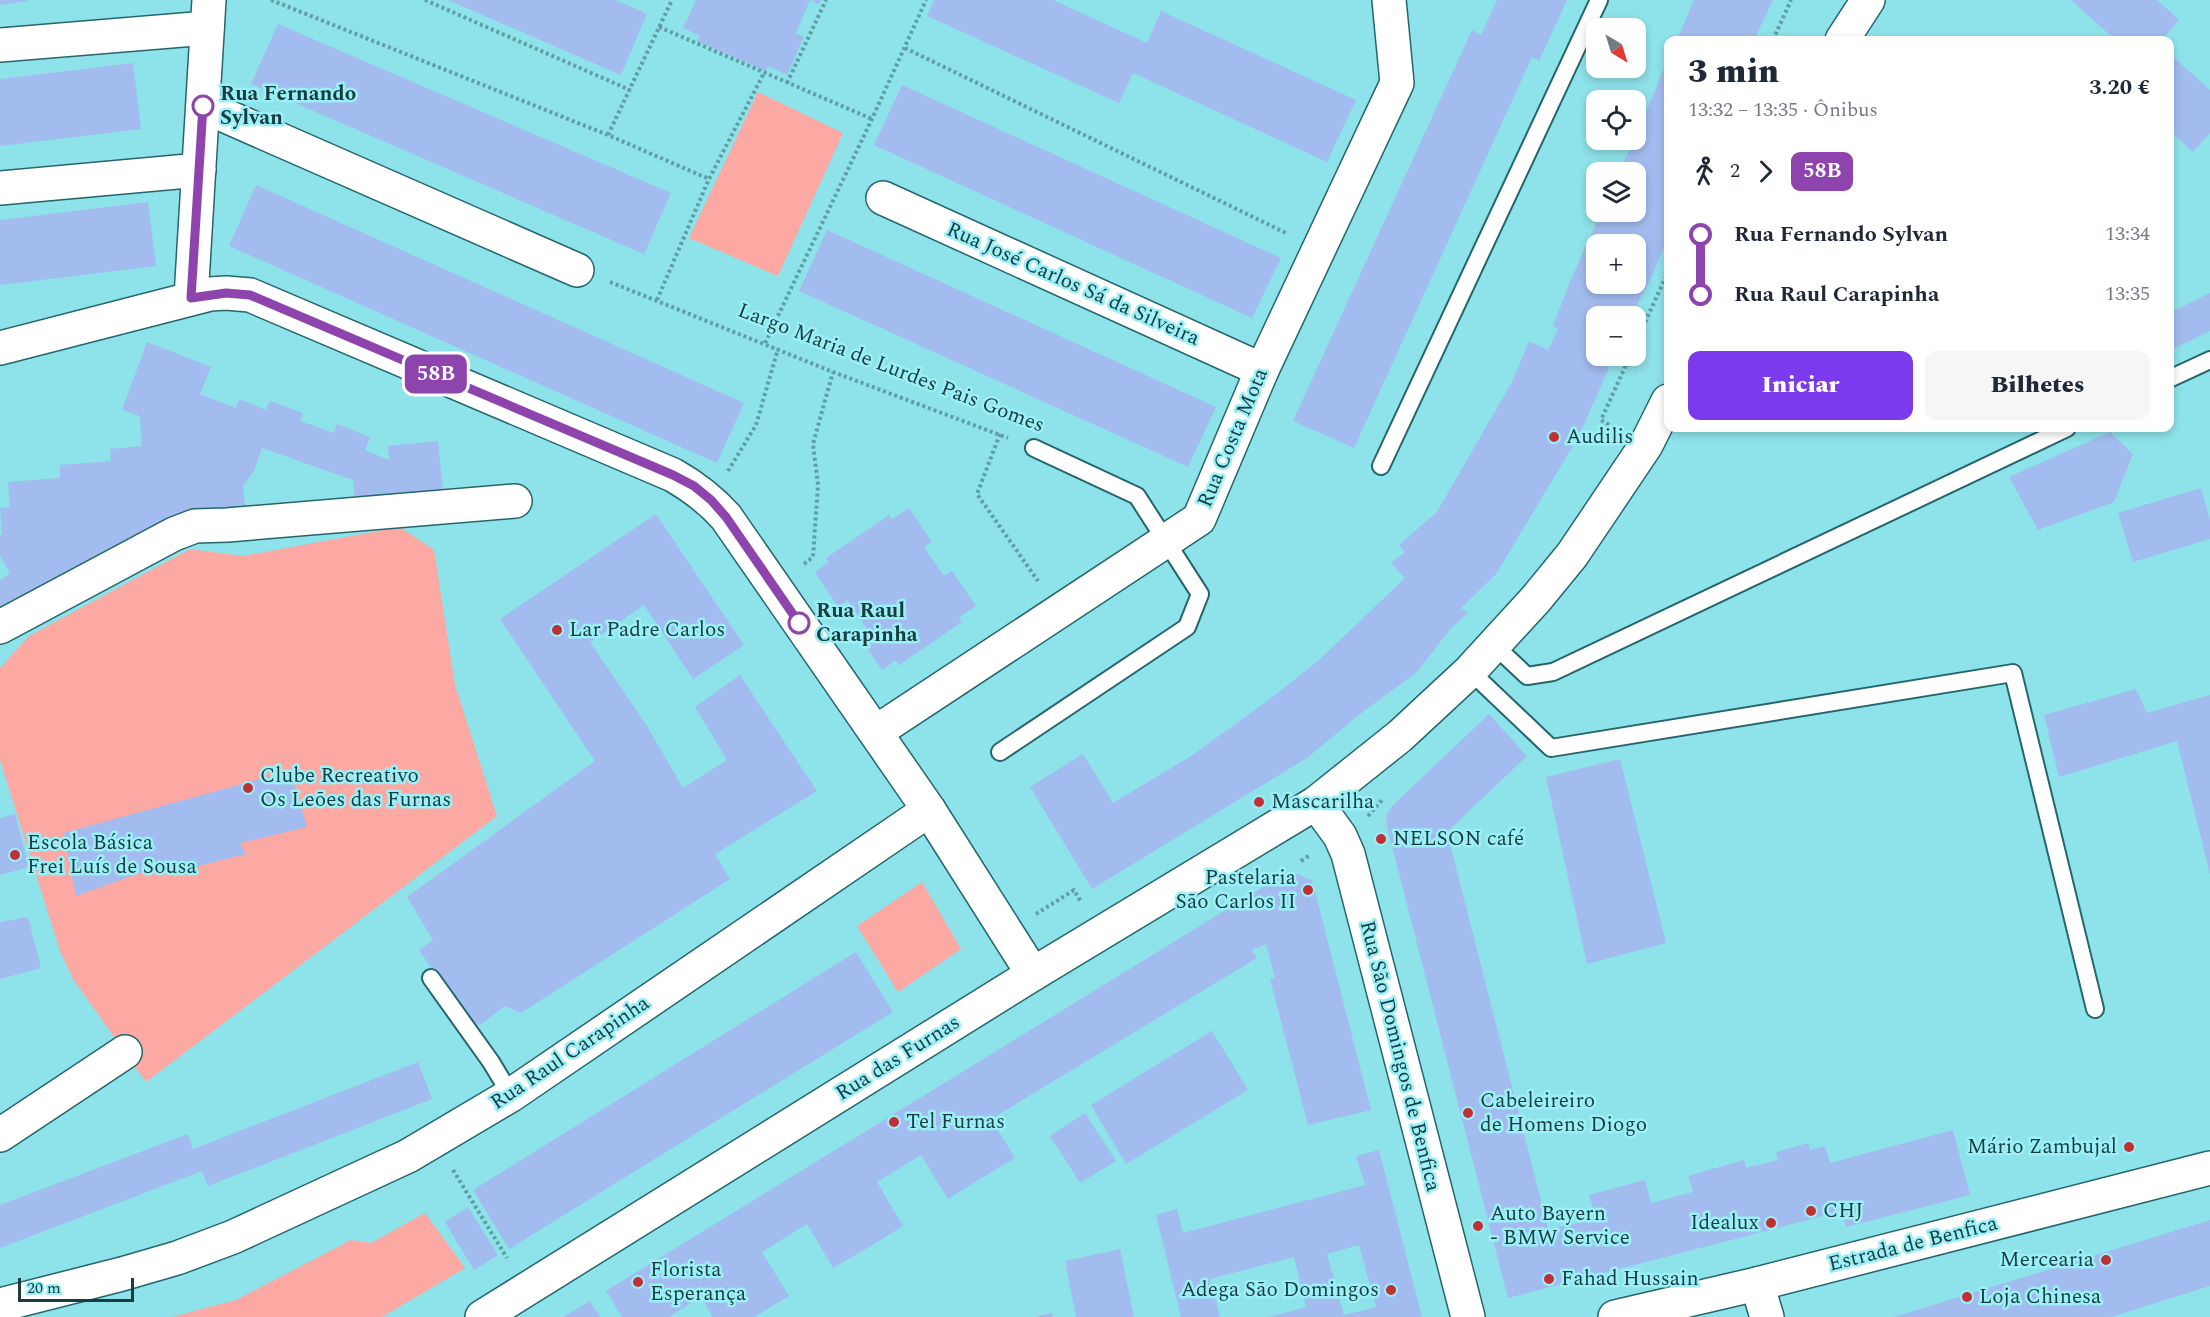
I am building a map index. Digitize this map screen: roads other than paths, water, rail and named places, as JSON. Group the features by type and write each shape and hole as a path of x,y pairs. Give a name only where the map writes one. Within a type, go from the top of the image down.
{"street":[{"name":"Rua Costa Mota","path":"876,732 1199,519 1262,370 1397,83 1389,0"},
{"path":"1834,36 1848,0"},
{"path":"1845,36 1868,0"},
{"path":"0,45 208,14 191,298"},
{"path":"203,106 577,270"},
{"path":"0,188 199,170"},
{"name":"Rua José Carlos Sá da Silveira","path":"883,198 1262,370"},
{"path":"0,348 191,298 226,293 250,295 673,475 694,486 726,517 772,587 876,732 929,810 1033,974"},
{"name":"Rua das Furnas","path":"482,1317 1033,974 1316,803 1400,736 1495,646 1572,555 1646,445 1664,408"},
{"path":"0,627 174,534 195,526 515,501"},
{"name":"Rua São Domingos de Benfica","path":"1316,803 1340,836 1348,854 1468,1317"},
{"name":"Rua Raul Carapinha","path":"0,1305 122,1274 233,1237 408,1156 511,1095 929,810"},
{"path":"0,1135 125,1052"},
{"name":"Estrada de Benfica","path":"1615,1317 1757,1284 2210,1168"},
{"path":"1757,1284 1767,1317"}],"lane":[{"path":"1381,466 1599,0"},
{"path":"2174,377 2210,360"},
{"path":"1495,646 1527,676 1553,672 2059,432"},
{"name":"Largo Maria de Lurdes Pais Gomes","path":"1000,752 1187,627 1200,594 1137,496 1034,447"},
{"path":"1470,671 1551,748 2013,673 2095,1009"},
{"path":"431,978 492,1062 511,1095"}],"place":[{"name":"Rua Fernando Sylvan","path":"203,106"},
{"name":"Audilis","path":"1554,437"},
{"name":"Rua Raul Carapinha","path":"799,623"},
{"name":"Lar Padre Carlos","path":"557,630"},
{"name":"Clube Recreativo Os Leões das Furnas","path":"248,788"},
{"name":"Mascarilha","path":"1259,802"},
{"name":"NELSON café","path":"1381,839"},
{"name":"Escola Básica Frei Luís de Sousa","path":"15,855"},
{"name":"Pastelaria São Carlos II","path":"1308,890"},
{"name":"Cabeleireiro de Homens Diogo","path":"1468,1113"},
{"name":"Tel Furnas","path":"894,1122"},
{"name":"Mário Zambujal","path":"2129,1147"},
{"name":"CHJ","path":"1811,1211"},
{"name":"Idealux","path":"1771,1223"},
{"name":"Auto Bayern - BMW Service","path":"1478,1226"},
{"name":"Mercearia","path":"2106,1260"},
{"name":"Fahad Hussain","path":"1549,1279"},
{"name":"Florista Esperança","path":"638,1282"},
{"name":"Adega São Domingos","path":"1391,1290"},
{"name":"Loja Chinesa","path":"1967,1297"}]}
